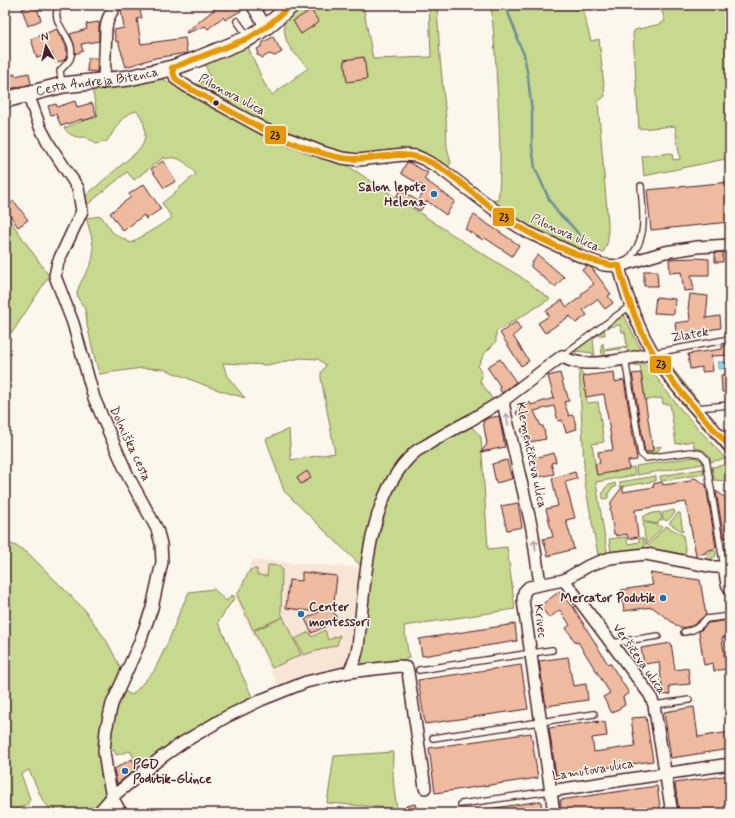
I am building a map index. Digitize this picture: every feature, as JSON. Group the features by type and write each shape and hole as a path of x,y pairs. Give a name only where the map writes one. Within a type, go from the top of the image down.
{"street":[{"path":"104,81 106,28 108,19 115,5"},
{"path":"252,5 266,27"},
{"name":"Cesta Andreja Bitenca","path":"5,100 62,85 129,78 172,68 249,38 266,27 292,5"},
{"name":"Pilonova ulica","path":"172,68 176,79 186,86 264,128 310,148 346,158 367,159 403,155 416,156 427,160 508,220 527,232 604,265 619,266 665,252 698,247 730,245"},
{"name":"Dolniška cesta","path":"28,94 40,127 49,144 78,188 80,197 82,212 58,262 55,276 73,323 94,398 128,476 157,529 161,544 162,562 152,608 139,644 112,704 107,724 104,751 112,797 121,813"},
{"path":"619,266 630,306 653,353 695,408 730,447"},
{"path":"562,356 571,361 591,363 624,359 653,353"},
{"name":"Klemenčičeva ulica","path":"540,584 532,529 504,407 504,400 562,356"},
{"path":"349,672 355,659 358,647 367,562 375,524 390,483 414,452 441,435 504,400"},
{"name":"Krivec","path":"554,813 530,653 523,600 524,592 529,587 564,580 588,566 610,558 633,555 646,554 714,567 727,567"},
{"path":"727,567 727,584 730,589"},
{"name":"Veršičeva ulica","path":"564,580 650,695 654,705 672,813"},
{"path":"99,812 112,797 182,743 226,717 261,700 306,682 349,672 400,666 407,668 425,788"},
{"name":"Lamutova ulica","path":"550,791 730,764"},
{"path":"99,812 113,813"}],"lane":[{"path":"60,5 56,15 57,20 68,37 72,51 71,58 60,71 62,85"},
{"path":"237,21 249,38"},
{"path":"619,266 631,257 641,239 643,224 641,186"},
{"path":"562,356 630,306"},
{"name":"Zlatek","path":"653,353 730,339"},
{"path":"624,359 641,454 646,458 692,452 701,454 706,458 727,567"},
{"path":"695,408 730,405"},
{"path":"684,632 689,632 701,627 706,619 730,616"},
{"path":"612,643 658,636"},
{"path":"419,670 552,650"},
{"path":"654,705 689,700"},
{"path":"433,738 594,714"},
{"name":"Lamutova ulica","path":"461,804 550,791"}],"shaded area":[{"name":"Center montessori","path":"253,560 363,568 353,650 342,669 280,689 235,597"}],"green space":[{"path":"296,5 363,5 373,59 431,57 429,5 437,5 447,147 451,163 447,168 423,153 353,154 330,150 293,136 258,120 193,86 210,78 204,61 247,45 264,83 272,95 308,68 291,49 285,36 284,16"},
{"path":"491,5 584,5 583,11 591,41 599,39 605,96 598,102 608,223 608,241 603,253 587,246 586,243 579,251 528,227 480,194 498,201 500,171 499,132 496,64"},
{"path":"660,5 730,5 730,158 644,176 642,156 672,153 673,160 680,159 675,126 639,129 633,33 635,30 660,24 665,21"},
{"path":"159,77 219,109 245,125 290,146 323,159 345,164 467,244 521,277 550,299 496,332 496,342 485,353 478,366 482,375 480,382 493,400 393,471 363,568 284,491 266,439 289,429 291,460 335,453 321,378 321,373 326,365 318,359 301,358 267,365 223,363 227,376 245,398 212,388 164,369 142,368 99,374 87,325 86,313 77,294 82,279 93,258 92,241 86,218 101,216 113,233 131,243 172,218 162,203 196,174 183,161 175,158 166,159 164,157 134,180 127,172 87,205 84,197 143,145 145,135 144,125 137,111 131,113 122,119 106,142 95,144 85,137 76,137 71,135 64,128 98,117 92,88"},
{"path":"5,213 49,276 14,330 5,339"},
{"path":"624,315 640,348 637,352 628,355 627,348 605,351 605,358 602,357 601,345 603,343 604,350 627,346 625,332 622,332 620,325 604,328 605,335 597,336 593,339 595,358 592,361 593,353 576,351 575,359 570,355 575,349 620,316"},
{"path":"643,363 647,365 678,406 726,459 711,462 706,452 701,449 694,448 693,441 676,444 670,404 663,404 662,398 645,400 640,365 630,366"},
{"path":"650,363 656,366 695,415 730,453 730,458 682,404"},
{"path":"669,364 701,404 697,403 681,385 670,369"},
{"path":"579,368 583,375 587,403 598,402 604,442 592,444 597,475 634,467 635,475 596,482 607,552 598,555 585,484"},
{"path":"469,424 481,437 488,549 507,547 515,609 404,626 409,658 397,662 362,666 360,663 363,653 367,602 374,548 381,521 390,496 402,474 419,454"},
{"path":"661,446 657,453 649,454 644,452 652,451 652,448"},
{"path":"695,457 701,460 703,464 637,475 636,466"},
{"path":"730,464 730,489 727,489 725,481 714,480 712,467"},
{"path":"703,469 704,474 661,481 660,476"},
{"path":"656,476 656,481 620,487 620,482"},
{"path":"615,483 616,487 612,488 608,494 608,498 603,499 605,488"},
{"path":"674,510 675,513 667,521 663,519 662,513"},
{"path":"660,512 662,520 659,521 658,524 643,521 643,517 648,514"},
{"path":"678,513 680,513 683,532 669,523"},
{"path":"643,522 661,526 662,528 646,545"},
{"path":"666,526 683,535 686,555 647,549 647,547"},
{"path":"626,537 628,544 639,542 639,538 643,538 645,549 611,552 609,539"},
{"path":"5,541 28,553 84,609 108,643 121,669 108,712 107,793 94,813 54,813 43,801 29,770 21,774 30,799 27,805 5,813 5,756 9,755 5,743"},
{"path":"712,550 716,551 716,556 707,560 707,555"},
{"path":"268,565 279,566 282,569 281,612 283,617 253,630 237,595 250,570 257,569 257,575 267,576"},
{"path":"214,589 226,601 232,595 235,597 218,622 254,701 141,771 130,751 116,755 114,750 108,751 109,729 122,690 132,695 154,671 189,592"},
{"path":"283,617 301,655 272,668 254,631"},
{"path":"325,630 328,640 340,635 337,645 303,655 295,639 309,632 312,637"},
{"path":"393,752 395,798 398,813 390,813 389,808 327,803 334,756"}],"water":[{"path":"718,362 730,362 730,368 718,369"}],"building":[{"path":"36,5 41,20 28,26 22,9"},
{"path":"220,5 245,5 246,8 225,20 223,17 208,29 205,26 187,33 186,32"},
{"path":"139,7 142,18 137,19 141,44 185,38 187,53 155,58 126,67 118,41 116,42 114,30 124,28 121,10"},
{"path":"311,10 319,22 301,34 293,21"},
{"path":"99,22 99,41 81,44 83,51 75,54 74,44 70,34 87,29 86,24"},
{"path":"57,29 66,46 66,58 56,63 52,53 37,58 31,39"},
{"path":"273,37 282,52 275,56 269,54 262,58 257,55 257,49 262,46 263,42"},
{"path":"364,57 367,79 347,82 344,60"},
{"path":"88,58 98,58 97,72 87,71"},
{"path":"29,73 31,84 5,90 5,76 15,74 15,76"},
{"path":"75,101 77,107 92,103 97,116 61,126 56,114 51,115 48,106 56,104 57,107"},
{"path":"163,161 176,181 164,188 151,169"},
{"path":"407,162 428,173 424,179 455,201 446,215 427,201 420,211 396,197 400,190 418,201 426,188 402,174"},
{"path":"730,182 730,222 651,230 647,190"},
{"path":"144,184 161,209 146,219 144,215 123,231 110,213 131,197 129,194"},
{"path":"14,201 28,220 18,227 5,208"},
{"path":"474,215 519,245 512,256 485,238 483,240 465,229"},
{"path":"723,252 723,262 715,262 715,253"},
{"path":"538,255 564,277 555,287 531,267 531,264"},
{"path":"669,259 709,259 709,275 691,275 694,290 684,291 681,272 670,273"},
{"path":"587,266 591,267 611,294 608,296 613,303 605,309 597,299 583,310 587,315 576,323 570,316 545,333 538,323 549,316 546,311 562,300 567,307 582,296 581,294 594,284 582,270"},
{"path":"644,271 657,271 658,286 644,286"},
{"path":"690,294 708,296 706,318 720,316 721,328 708,330 708,334 677,339 675,323 690,321 688,309"},
{"path":"656,297 675,299 674,314 654,313"},
{"path":"516,322 521,329 513,336 529,361 521,366 500,333"},
{"path":"730,345 730,355 711,356 713,371 702,372 702,367 690,369 688,354 722,349 722,346"},
{"path":"500,359 516,382 502,393 499,388 500,386 487,367"},
{"path":"614,372 615,382 624,380 637,460 628,461 629,469 597,475 595,464 600,463 598,452 613,450 604,394 586,397 583,376"},
{"path":"560,373 569,401 564,402 569,416 573,415 577,429 566,432 562,420 558,421 554,406 534,411 541,426 543,426 546,439 525,443 521,429 527,427 521,414 517,415 516,412 519,410 518,407 530,402 531,405 554,398 548,376"},
{"path":"641,373 653,451 645,452 632,374"},
{"path":"730,374 730,392 722,392 721,375"},
{"path":"499,416 505,447 481,452 487,444 483,421 488,418"},
{"path":"554,453 556,462 551,463 554,474 539,477 534,458"},
{"path":"507,460 512,479 496,483 492,464"},
{"path":"307,471 311,478 301,484 297,478"},
{"path":"575,472 577,479 565,482 575,518 566,520 574,549 548,556 543,539 553,537 546,509 558,506 552,478"},
{"path":"695,478 706,485 716,548 706,551 706,553 696,555 686,502 635,510 638,537 628,539 627,534 616,536 616,534 614,534 610,508 611,502 623,486 623,492 654,487 653,484 662,482 663,485 691,481 691,479"},
{"path":"716,491 726,498 730,537 724,538"},
{"path":"518,503 522,527 507,530 501,506"},
{"path":"302,572 337,576 333,611 338,620 312,633 305,619 319,612 286,608 289,580 302,581"},
{"name":"Mercator Podutik","path":"650,573 700,580 706,615 692,626 680,628 652,607 624,611 621,590 653,585"},
{"path":"560,591 571,606 572,605 608,664 610,663 629,693 623,697 625,705 612,713 603,697 610,693 578,642 576,643 566,628 570,625 560,610 549,618 540,606"},
{"path":"730,620 730,636 722,638 726,669 714,671 713,663 704,665 699,632 708,623"},
{"path":"515,624 517,641 422,656 419,639"},
{"path":"671,643 675,670 688,668 690,684 669,686 670,694 663,695 659,662 644,664 641,648"},
{"path":"568,657 573,686 586,684 588,700 546,706 539,661"},
{"path":"521,665 528,709 425,724 418,680"},
{"path":"694,707 698,737 730,732 730,749 671,758 664,712"},
{"path":"646,717 653,761 556,775 549,728 599,721 596,723 605,722 607,736 592,738 594,752 635,746 631,718"},
{"path":"531,733 538,778 435,793 429,748"},
{"name":"PGD Podutik-Glince","path":"132,759 137,768 117,784 114,769"},
{"path":"730,775 730,813 679,813 675,783"},
{"path":"657,786 661,813 625,813 624,808 589,813 562,813 560,800"},
{"path":"541,801 542,813 488,813 488,809"},
{"path":"415,804 418,813 408,813 406,806"}],"waterway":[{"path":"505,5 524,54 532,113 532,147 535,168 549,199 558,213 583,239"}],"transit line":[{"name":"23","path":"172,68 249,38 266,27 292,5"},
{"name":"23","path":"172,68 175,78 182,84 272,134 324,154 342,158 361,159 408,155 426,160 436,165 464,185 499,214 530,233 587,258 602,263 619,266"},
{"name":"23","path":"619,266 634,314 657,359 701,416 730,447"}],"place":[{"name":"Salon lepote Helena","path":"434,194"},
{"name":"Mercator Podutik","path":"663,598"},
{"name":"Center montessori","path":"301,614"},
{"name":"PGD Podutik-Glince","path":"125,771"}]}
